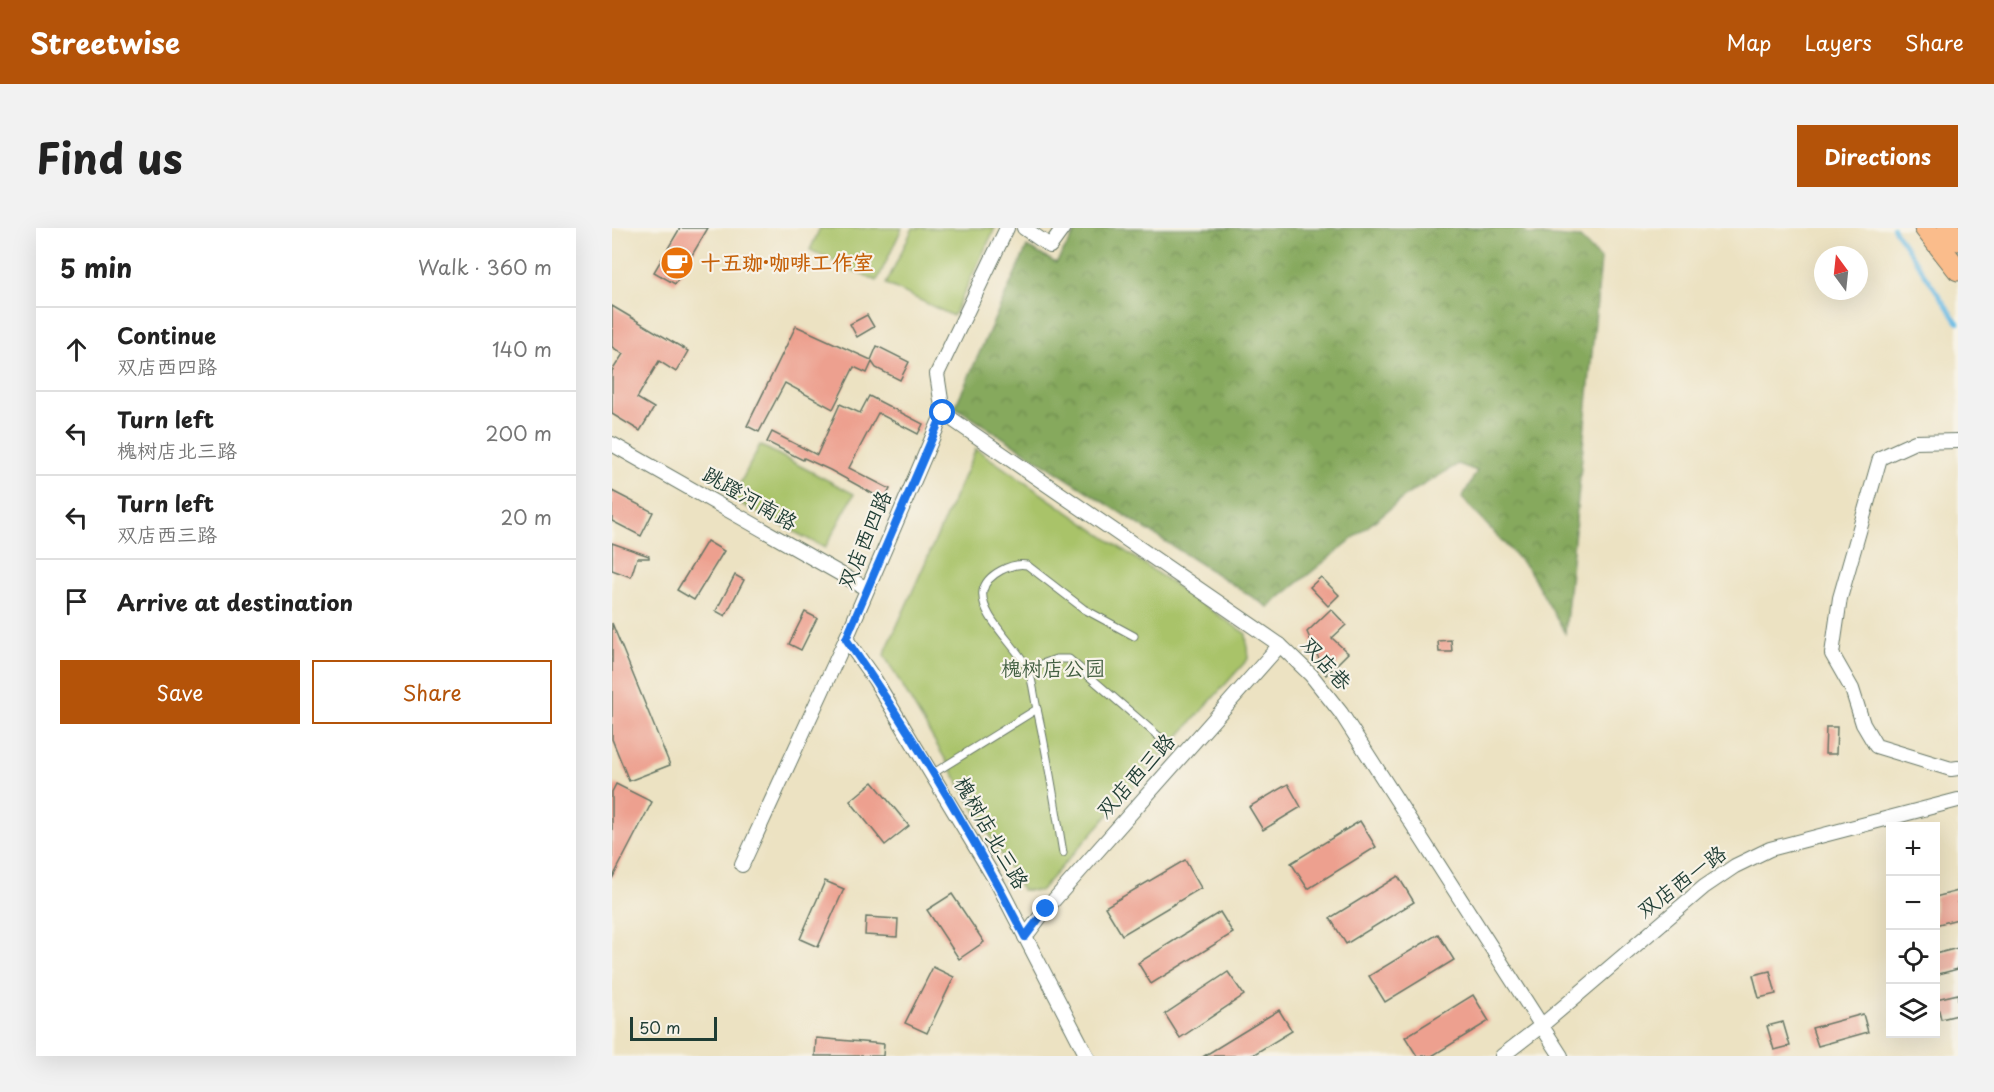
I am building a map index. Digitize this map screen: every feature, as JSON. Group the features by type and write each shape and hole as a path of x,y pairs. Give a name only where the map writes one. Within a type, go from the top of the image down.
{"main road":[{"path":"1925,228 1958,270"},
{"path":"1948,228 1958,240"}],"street":[{"path":"943,413 937,374 1007,228"},
{"path":"1024,228 1050,246 1063,228"},
{"name":"双店西四路","path":"742,865 846,639 943,413"},
{"name":"双店巷","path":"943,413 1280,645 1311,675 1341,712 1561,1056"},
{"path":"1958,441 1915,442 1880,458 1840,598 1832,654 1852,689 1863,724 1876,746 1951,770 1958,768"},
{"name":"跳蹬河南路","path":"612,444 867,589"},
{"name":"槐树店北三路","path":"846,639 875,680 999,886 1088,1056"},
{"name":"双店西三路","path":"1025,937 1046,909 1280,645"},
{"name":"双店西一路","path":"1502,1056 1541,1026 1704,886 1735,866 1770,849 1958,800"}],"lane":[{"path":"1063,854 1028,669 990,615 983,591 986,583 1017,563 1033,569 1047,583 1084,609 1134,636"},
{"path":"1028,669 1056,659 1069,659 1164,741"},
{"path":"932,774 1037,709"}],"green space":[{"path":"820,228 902,228 877,281 810,250"},
{"path":"913,228 995,228 953,316 886,284"},
{"path":"1078,228 1523,228 1527,234 1580,238 1601,259 1565,633 1529,570 1462,498 1477,471 1458,464 1408,494 1268,607 955,407 1027,247 1056,263"},
{"path":"760,445 854,494 825,548 732,499"},
{"name":"槐树店公园","path":"976,449 1246,634 1248,659 1040,891 1022,890 884,655"}],"building":[{"path":"680,228 708,228 675,284 654,272"},
{"path":"612,306 688,351 676,372 659,361 637,398 654,408 640,431 612,414 612,371 623,354 612,347"},
{"path":"867,315 874,327 857,337 850,324"},
{"path":"796,326 871,360 877,346 909,362 900,380 876,368 872,362 867,373 854,367 833,409 785,383 759,432 747,426"},
{"path":"869,396 923,424 918,434 878,413 849,468 890,489 884,500 830,470 804,458 803,460 767,442 772,432 817,455 840,404 860,413"},
{"path":"612,491 653,512 641,536 612,521"},
{"path":"707,541 724,551 694,600 677,590"},
{"path":"612,543 649,556 649,558 637,558 631,577 612,570"},
{"path":"735,575 744,580 725,616 716,611"},
{"path":"1321,577 1339,595 1328,606 1310,587"},
{"path":"1331,609 1346,625 1332,638 1348,653 1326,675 1307,632"},
{"path":"805,612 817,618 801,650 789,644"},
{"path":"612,623 670,765 629,781 612,739"},
{"path":"1451,640 1452,652 1439,652 1438,641"},
{"path":"1826,727 1837,727 1836,754 1825,754"},
{"path":"873,782 909,826 885,845 850,801"},
{"path":"616,784 652,802 612,879 612,792"},
{"path":"1288,784 1301,807 1263,830 1249,807"},
{"path":"1360,821 1376,847 1308,889 1291,863"},
{"path":"1185,860 1201,888 1122,935 1105,907"},
{"path":"1398,876 1414,902 1346,944 1330,918"},
{"path":"825,881 844,889 818,947 800,939"},
{"path":"1958,891 1958,919 1940,924 1940,896"},
{"path":"952,894 984,942 959,959 927,910"},
{"path":"1220,912 1233,933 1151,984 1138,963"},
{"path":"866,917 898,919 897,937 865,935"},
{"path":"1438,934 1454,960 1385,1002 1369,976"},
{"path":"1958,948 1958,969 1940,974 1940,953"},
{"path":"933,967 954,977 927,1033 905,1023"},
{"path":"1770,971 1776,994 1759,998 1753,975"},
{"path":"1228,972 1244,995 1180,1038 1165,1014"},
{"path":"1958,994 1958,1015 1941,1019 1940,998"},
{"path":"1473,995 1489,1021 1432,1056 1417,1056 1405,1037"},
{"path":"1279,1010 1292,1031 1251,1056 1204,1056"},
{"path":"1863,1014 1868,1032 1818,1046 1812,1028"},
{"path":"1783,1022 1790,1046 1774,1050 1767,1026"},
{"path":"816,1038 884,1044 883,1056 815,1056"}],"waterway":[{"path":"1893,228 1958,323"}],"place":[{"name":"十五珈·咖啡工作室","path":"677,263"}],"route":[{"path":"943,413 846,639 875,680 999,886 1025,937 1046,909"}]}
